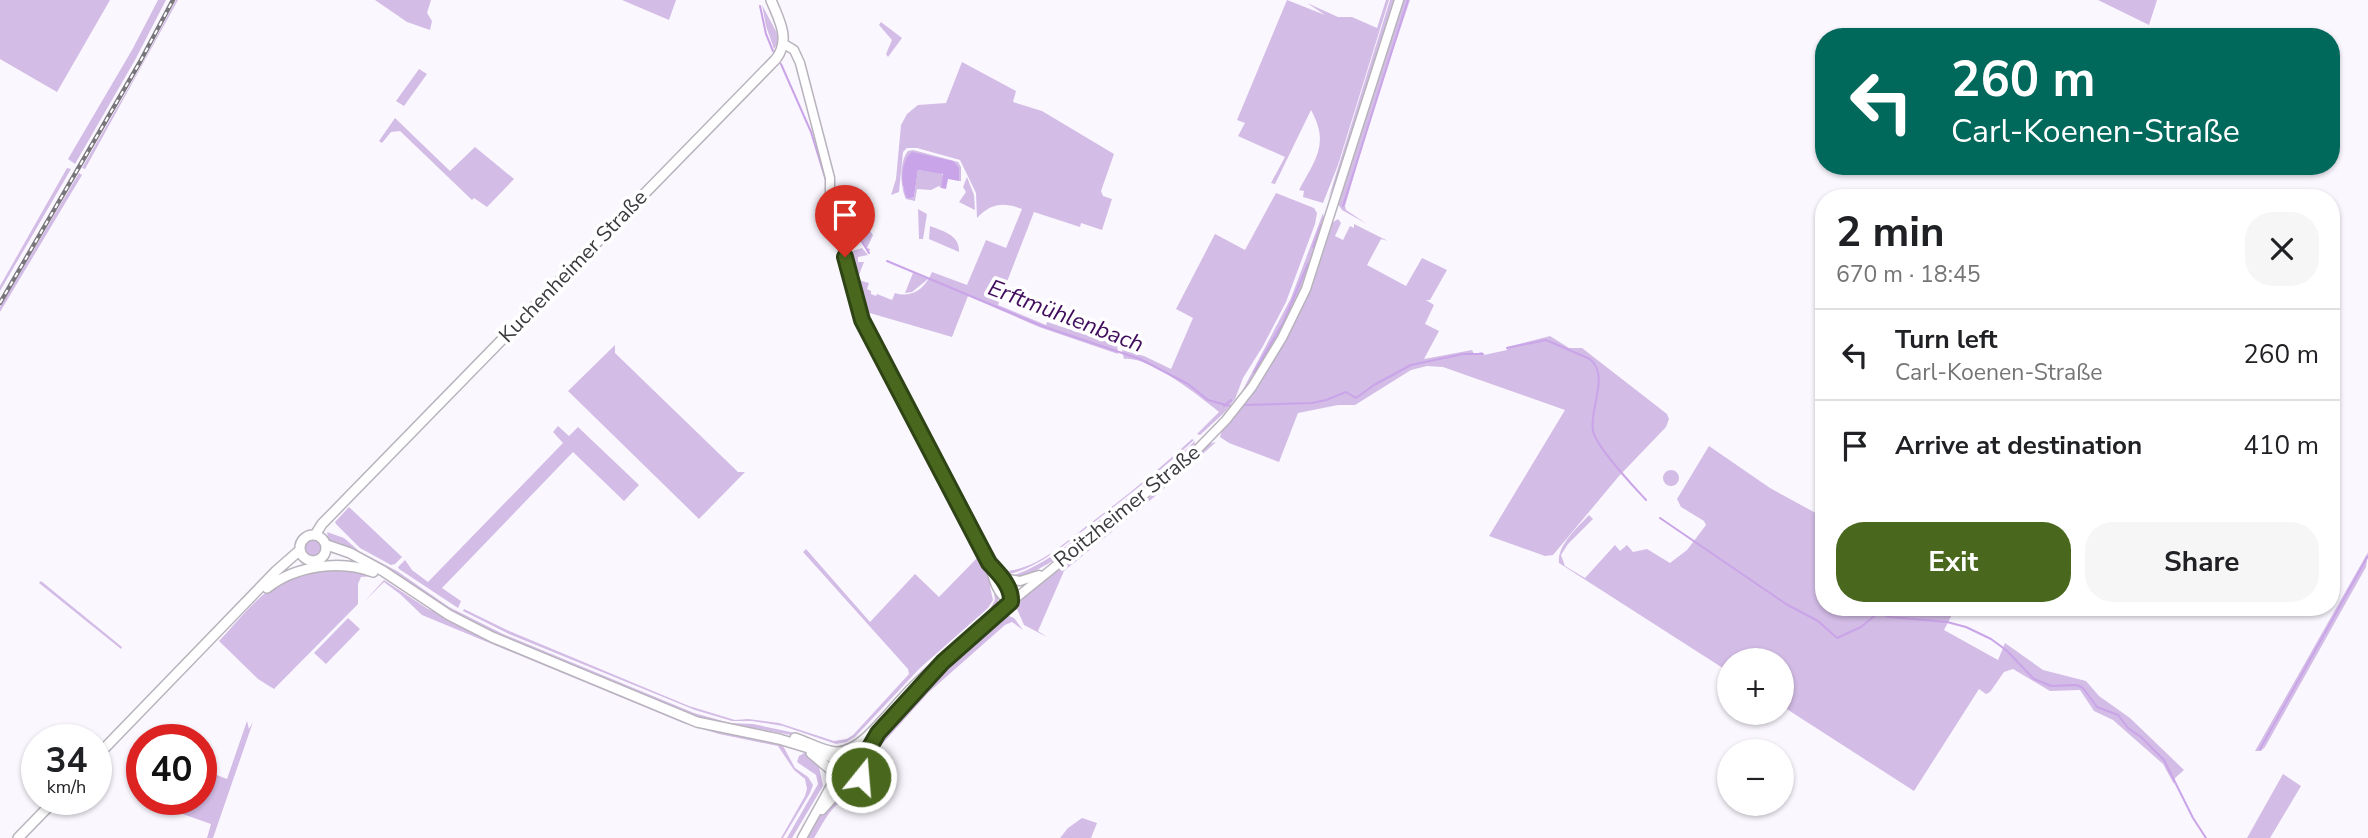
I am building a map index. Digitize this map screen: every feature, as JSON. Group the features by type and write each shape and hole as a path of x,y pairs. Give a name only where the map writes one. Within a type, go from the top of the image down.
{"main road":[{"path":"771,0 784,34 784,44"},
{"name":"Kuchenheimer Straße","path":"302,554 304,539 323,543 328,519 776,59 784,44"},
{"path":"112,741 271,577 302,554 315,561 323,543 383,571 440,609 492,637 684,717 739,732 779,739 838,760"},
{"path":"243,605 252,602 269,586 292,574 322,567 352,566 373,572 427,607 440,609"},
{"path":"739,732 749,729 770,732 833,752 849,750 860,743 918,680 937,669"},
{"path":"807,749 831,770"},
{"path":"18,838 40,815"}],"street":[{"name":"Roitzheimer Straße","path":"851,759 937,669 1045,573 1170,475 1206,443 1243,399 1277,348 1306,289 1399,0"},
{"path":"784,44 794,50 800,63 859,314 989,563 1000,593 1011,602 1011,594 1002,578 989,563"},
{"path":"1002,578 1020,580 1045,573"},
{"name":"Roitzheimer Straße","path":"859,766 878,733"},
{"path":"802,838 833,782 831,770 838,760 851,759 859,766 861,774 858,783 849,789 841,789 833,782"},
{"path":"815,817 841,789"}],"shaded area":[{"path":"0,0 110,0 57,92 0,59"},
{"path":"158,0 166,0 75,164 68,159"},
{"path":"178,0 85,169 82,168 141,66"},
{"path":"375,0 431,0 427,13 432,21 430,30 407,22"},
{"path":"622,0 676,0 669,20"},
{"path":"1287,0 1325,15 1307,3 1338,17 1352,17 1377,28 1386,0 1389,0 1338,165 1323,203 1303,197 1304,191 1299,190 1315,160 1320,142 1317,122 1311,110 1275,184 1271,183 1285,157 1238,136 1245,123 1237,120"},
{"path":"1390,0 1396,0 1342,166 1328,200"},
{"path":"1402,0 1410,0 1345,206 1346,210 1367,224 1342,210 1338,204"},
{"path":"2098,0 2157,0 2149,25"},
{"path":"762,5 778,35 778,43 774,49 766,26"},
{"path":"881,22 902,38 888,57 886,54 892,40 879,25"},
{"path":"962,62 1016,91 1013,102 1042,111 1114,154 1101,191 1103,196 1112,199 1102,230 1081,223 1080,227 1034,212 998,305 1046,325 1047,322 1117,345 1118,354 1039,327 968,296 952,337 863,311 855,279 869,283 867,289 871,294 892,300 895,293 908,294 918,290 932,272 967,285 986,240 1006,248 1022,209 998,205 987,209 977,218 976,193 960,160 917,148 907,148 903,152 899,192 891,195 896,179 901,125 907,114 918,105 946,103"},
{"path":"419,69 427,74 404,106 396,101"},
{"path":"395,118 450,171 475,147 514,179 487,207 474,198 472,200 400,131 391,132 382,143 379,141"},
{"path":"908,151 958,162 961,167 961,181 959,168 905,163 903,187 908,199 914,197 918,170 941,173 944,177 941,188 917,189 915,201 906,199 904,194 902,181 902,168"},
{"path":"912,152 953,161 959,168 959,181 948,179 946,189 941,188 943,174 918,170 914,197 908,199 904,188 903,168"},
{"path":"67,168 71,169 0,291 0,286"},
{"path":"79,173 82,175 0,312 0,307"},
{"path":"967,177 974,195 975,210 959,202 966,192 963,187"},
{"path":"837,188 873,235 867,248 870,249 869,252 834,192"},
{"path":"1276,193 1314,208 1317,213 1315,224 1286,302 1243,378 1235,399 1200,435 1197,434 1219,412 1160,370 1124,359 1122,350 1144,356 1171,369 1193,318 1176,309 1215,234 1245,250"},
{"path":"918,209 927,214 923,239 919,239"},
{"path":"1323,213 1324,220 1309,267 1291,313 1255,378 1239,397 1291,298"},
{"path":"1338,219 1341,223 1335,236 1343,240 1350,226 1354,228 1354,224 1388,241 1381,239 1367,265 1406,286 1422,258 1447,270 1430,300 1426,300 1434,305 1425,324 1439,331 1424,359 1472,350 1474,354 1482,352 1484,355 1550,336 1569,348 1582,348 1667,414 1669,419 1666,427 1619,476 1553,555 1545,556 1489,536 1565,410 1443,367 1427,366 1411,370 1355,405 1338,405 1298,413 1279,462 1220,437 1222,430 1248,400 1287,336 1306,295 1332,223"},
{"path":"930,226 954,238 959,252 929,239"},
{"path":"862,248 868,255 858,257 858,262 864,262 859,275 854,275 849,252"},
{"path":"913,273 928,279 912,292 905,293"},
{"path":"615,345 615,353 738,472 745,472 699,519 568,391"},
{"path":"558,426 569,436 578,427 639,485 624,501 573,452 442,588 461,601 458,608 399,569 405,560 412,570 428,582 563,443 553,432"},
{"path":"1194,440 1156,473 1070,541 1039,562 1018,572 1006,575 1001,572 966,514 966,509 1003,567 1009,571 1020,568 1060,547 1141,484"},
{"path":"1195,441 1194,449 1117,514 1053,561 1024,577 1009,577 1032,568 1062,549"},
{"path":"1216,442 1064,571 1038,631 1047,637 1024,625 1017,609 1020,601 1160,489 1209,444"},
{"path":"1709,446 1770,488 1815,513 1815,616 1951,616 1944,630 1998,660 2005,643 2043,670 2086,681 2099,696 2130,718 2184,770 2175,778 2174,784 2163,764 2113,720 2094,711 2080,690 2050,691 2013,669 2004,672 1990,692 1986,694 1979,689 1914,791 1794,714 1794,648 1717,648 1717,664 1559,563 1559,556 1565,543 1589,515 1593,519 1561,555 1565,566 1585,578 1615,545 1620,551 1627,545 1633,552 1647,549 1670,563 1687,550 1706,525 1681,507 1677,499"},
{"path":"1668,470 1674,470 1679,478 1677,484 1668,486 1663,481 1663,475"},
{"path":"349,507 402,557 395,564 391,565 360,548 336,524"},
{"path":"327,532 344,538 359,551 397,571 449,607 503,634 694,713 730,723 753,724 795,733 796,736 755,728 738,728 696,718 501,637 329,543"},
{"path":"313,537 323,544 324,548 317,558 313,559 303,552 302,548 309,538"},
{"path":"806,549 870,622 915,574 939,597 978,557 975,550 978,549 993,583 990,587 993,600 988,608 920,668 855,737 836,744 783,726 732,721 695,710 509,634 463,611 464,609 507,630 689,706 735,720 748,719 779,723 834,741 847,739 909,674 908,669 803,552"},
{"path":"2368,552 2366,567 2340,613 2340,601"},
{"path":"342,569 374,576 361,577 358,584 358,604 274,689 258,679 219,641 257,600 274,586 305,574"},
{"path":"384,580 428,609 702,727 782,744 795,768 808,777 813,785 810,793 781,838 807,789 805,779 794,770 778,746 719,734 683,723 422,615 384,582 364,602"},
{"path":"41,581 122,647 121,649 39,583"},
{"path":"993,586 999,598 996,607 937,663 923,672 859,741 833,749 857,739 921,671 990,609 995,600"},
{"path":"1004,614 1014,618 1023,630 1012,622 1005,625 929,692 875,752 866,789 837,805 814,838 806,838 832,801 862,785 866,757 897,717 948,664"},
{"path":"2332,616 2339,616 2265,747 2261,751 2255,751"},
{"path":"348,618 360,629 326,664 314,653"},
{"path":"247,721 249,729 253,722 213,838 207,838 211,824 186,815 217,815 217,775 227,779"},
{"path":"806,752 821,762 819,767 823,786 792,838 787,838 818,784 816,775 797,762 799,756"},
{"path":"846,762 854,766 858,774 854,782 846,786 838,782 834,774 838,766"},
{"path":"2283,774 2301,786 2270,838 2247,838"},
{"path":"1082,818 1097,823 1091,838 1060,838 1068,828"}],"waterway":[{"path":"1343,206 1408,0"},
{"name":"Erftmühlenbach","path":"760,6 773,51"},
{"name":"Erftmühlenbach","path":"781,64 811,132 827,184"},
{"name":"Erftmühlenbach","path":"833,195 869,253"},
{"path":"1313,247 1321,225"},
{"name":"Erftmühlenbach","path":"887,261 1042,326 1140,359 1188,384 1208,400 1230,406"},
{"path":"1254,372 1283,323 1308,264"},
{"name":"Erftmühlenbach","path":"1507,348 1546,340 1590,359 1596,366 1599,383 1593,431 1616,467 1646,500"},
{"name":"Erftmühlenbach","path":"1244,405 1312,403 1346,392 1356,398 1411,365 1463,354 1483,354"},
{"name":"Erftmühlenbach","path":"1224,406 1231,400"},
{"name":"Erftmühlenbach","path":"1660,518 1786,604 1818,621 1837,638 1861,627 1874,616"},
{"path":"2340,606 2368,556"},
{"name":"Erftmühlenbach","path":"1887,616 1947,622 1966,627 2006,650 2034,679 2051,686 2077,685 2083,688 2097,707 2118,715 2128,728 2164,760 2206,838"},
{"path":"2260,749 2334,616"}],"railway":[{"path":"0,303 173,0"}],"route":[{"path":"845,257 862,320 989,563 1011,594 1011,602 943,662 878,733 859,766 861,777"}]}
